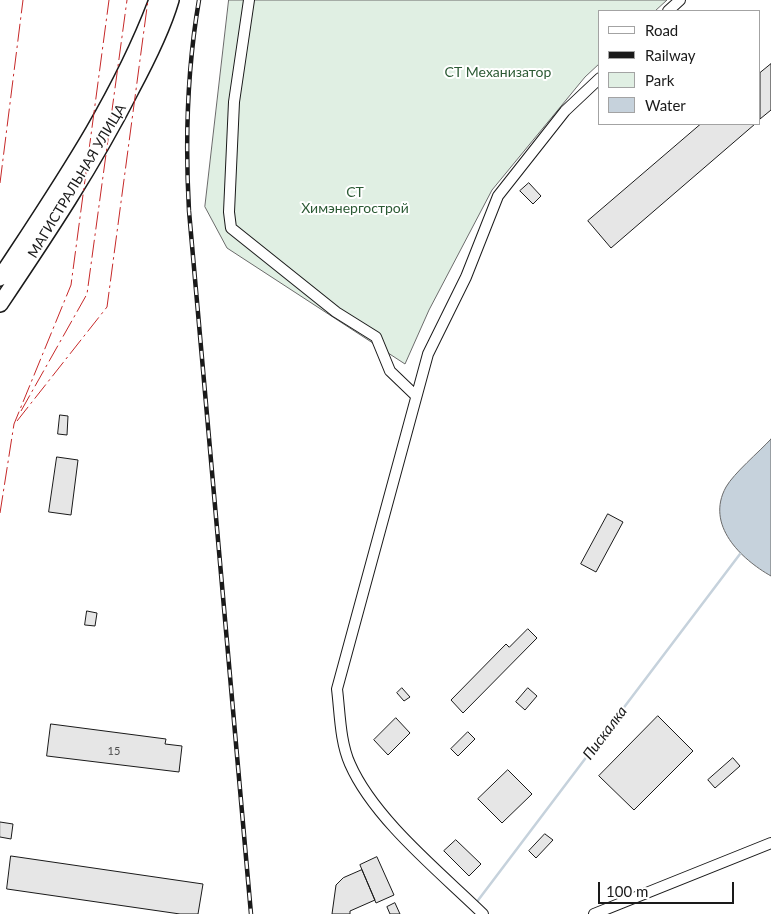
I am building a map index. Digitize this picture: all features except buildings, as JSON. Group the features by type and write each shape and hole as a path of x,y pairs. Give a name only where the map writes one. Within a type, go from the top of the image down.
{"highway":[{"name":"МАГИСТРАЛЬНАЯ УЛИЦА","path":"0,278 96,130 137,50 158,0"},
{"name":"МАГИСТРАЛЬНАЯ УЛИЦА","path":"0,304 54,223 108,136 148,58 170,0"}],"street":[{"path":"250,0 234,102 229,212 231,228 336,312 376,337 390,371 415,395"},
{"path":"669,10 680,0"},
{"path":"483,914 374,804 350,763 342,731 337,689 415,395 428,354 466,277 498,196 565,111 598,80"},
{"path":"594,914 771,844"}],"green space":[{"name":"СТ Химэнергострой","path":"229,0 667,0 656,10 598,10 598,65 585,77 492,190 429,310 405,364 227,248 205,207"}],"water":[{"path":"771,439 771,576 748,560 738,550 729,539 720,515 721,501 730,481"}],"waterway":[{"name":"Пискалка","path":"476,903 740,554"}],"railway":[{"path":"199,0 188,105 189,211 251,914"}],"power":[{"path":"0,183 23,0"},
{"path":"0,513 14,424 71,285 109,0"},
{"path":"21,411 87,294 127,0"},
{"path":"17,421 107,307 148,0"}],"park label":[{"name":"СТ Механизатор","path":"498,72"}]}
